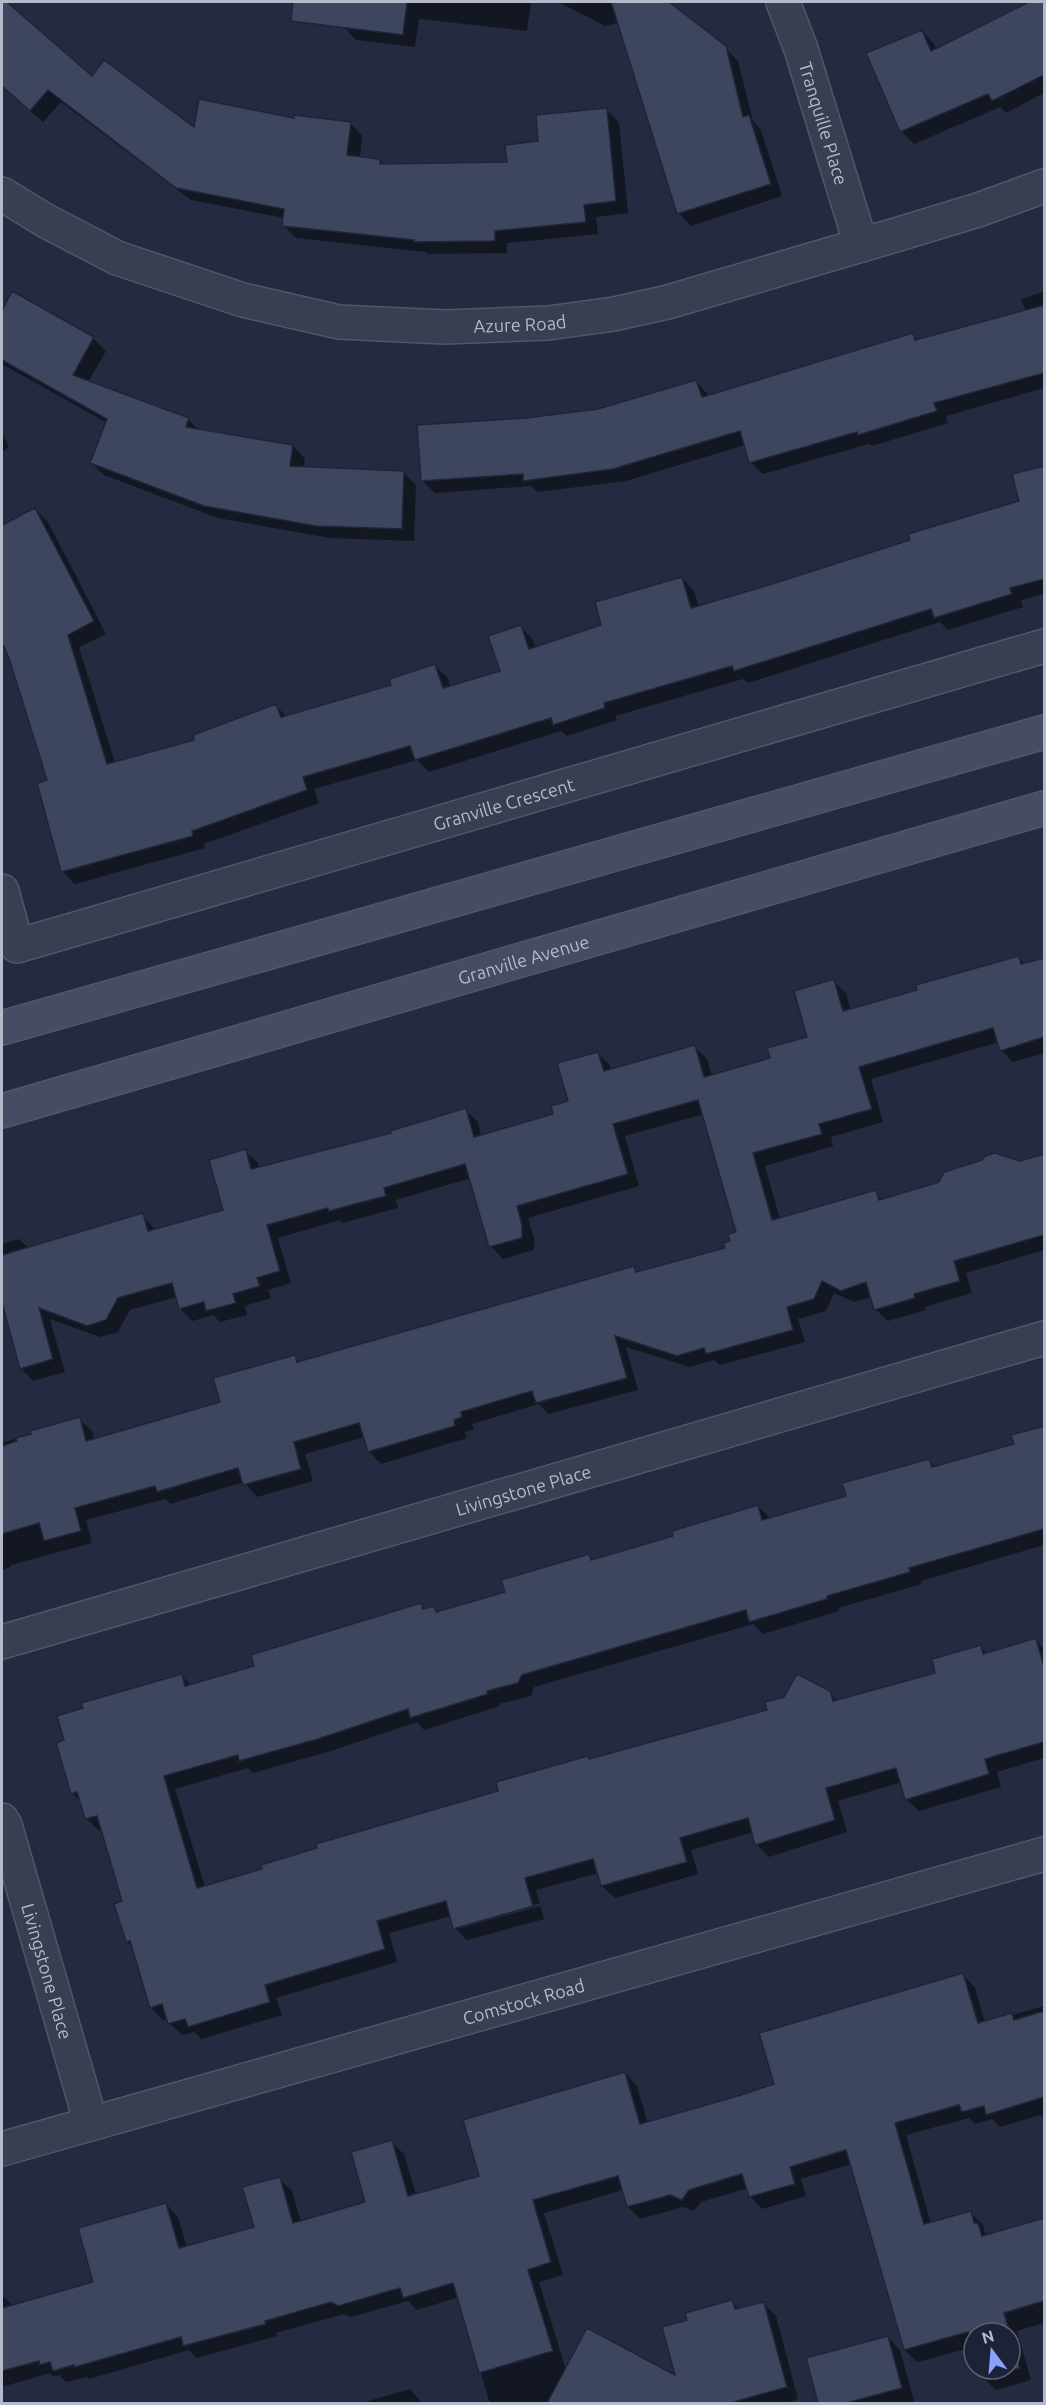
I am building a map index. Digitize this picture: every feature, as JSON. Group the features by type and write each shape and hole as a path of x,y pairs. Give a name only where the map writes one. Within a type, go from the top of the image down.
{"main road":[{"path":"2,1028 1044,732"},
{"name":"Granville Avenue","path":"2,1111 1044,808"}],"street":[{"name":"Tranquille Place","path":"783,2 801,49 861,245"},
{"name":"Azure Road","path":"2,194 46,221 117,258 243,300 339,322 444,327 548,323 614,314 668,302 978,210 1044,186"},
{"name":"Granville Crescent","path":"2,891 16,946 1044,646"},
{"name":"Livingstone Place","path":"2,1642 1044,1338"},
{"name":"Livingstone Place","path":"2,1820 91,2123"},
{"name":"Comstock Road","path":"2,2149 1044,1854"}],"building":[{"path":"2,2 7,2 92,76 104,60 194,127 199,99 294,118 294,115 351,122 347,155 380,159 380,164 507,162 505,145 538,141 536,115 607,108 616,201 584,205 586,222 495,231 495,241 414,242 414,240 282,226 284,209 176,188 48,90 30,111 2,86"},
{"path":"293,2 407,2 403,35 291,21"},
{"path":"611,2 669,2 726,46 743,117 749,115 771,184 677,214"},
{"path":"1029,2 1044,2 1044,75 992,101 988,94 900,132 866,53 922,30 931,51"},
{"path":"12,291 94,337 73,375 189,418 186,427 293,445 290,466 404,471 402,529 316,526 204,506 90,463 107,419 2,360 2,311"},
{"path":"1044,305 1044,373 934,403 937,411 858,435 857,432 749,463 740,431 613,469 523,481 523,474 421,481 417,425 526,418 598,409 696,380 702,397 913,333 915,340"},
{"path":"1044,466 1044,579 1010,588 1012,594 934,618 931,609 734,671 732,666 604,703 605,708 553,725 551,718 415,760 410,746 303,777 307,790 192,831 193,836 61,872 37,783 47,780 9,658 2,643 2,525 35,508 94,621 68,635 107,764 194,740 193,735 276,704 281,717 391,685 389,679 435,664 443,688 500,671 488,636 521,625 529,649 601,625 595,602 682,577 691,608 772,584 910,540 908,534 1019,501 1012,474"},
{"path":"1019,956 1021,964 1044,958 1044,1037 1000,1051 993,1028 859,1067 872,1109 819,1124 822,1134 753,1153 772,1220 876,1190 879,1200 939,1182 944,1172 982,1160 985,1156 995,1153 1020,1161 1044,1154 1044,1235 954,1261 960,1281 914,1294 915,1298 874,1310 866,1282 841,1291 822,1281 814,1299 787,1307 793,1330 706,1354 704,1348 677,1356 615,1336 627,1378 536,1403 532,1391 461,1412 462,1417 454,1420 455,1426 368,1452 359,1423 294,1442 301,1469 243,1485 238,1468 157,1492 155,1486 75,1508 81,1531 44,1541 39,1523 2,1534 2,1446 17,1441 16,1438 31,1434 30,1431 80,1417 86,1441 220,1402 213,1378 295,1355 297,1362 634,1266 636,1272 725,1248 723,1243 730,1241 728,1234 736,1232 698,1100 613,1124 628,1174 517,1206 522,1225 522,1238 489,1247 465,1164 384,1188 386,1196 329,1211 328,1208 267,1225 280,1271 257,1278 260,1286 233,1294 236,1303 206,1311 204,1302 179,1309 172,1283 118,1298 106,1320 87,1326 39,1308 53,1359 20,1369 2,1303 2,1255 143,1213 148,1231 223,1210 209,1160 246,1149 251,1169 391,1133 390,1131 466,1108 474,1137 553,1114 551,1106 568,1101 557,1063 598,1052 604,1071 695,1045 704,1077 770,1058 767,1048 807,1037 794,991 834,979 843,1011 917,990 916,985"},
{"path":"1044,1426 1044,1529 909,1568 910,1572 749,1622 746,1610 522,1675 518,1683 487,1691 488,1694 410,1718 408,1709 318,1739 239,1761 238,1755 164,1776 197,1888 262,1869 261,1865 317,1848 316,1844 498,1791 496,1782 767,1710 765,1702 784,1697 797,1674 830,1691 833,1701 935,1673 932,1659 981,1645 983,1654 1036,1638 1044,1667 1044,1742 985,1759 989,1774 905,1800 896,1768 826,1788 835,1820 755,1845 748,1818 680,1838 687,1862 601,1886 593,1859 525,1878 533,1906 453,1929 446,1901 377,1921 385,1949 265,1985 270,2002 188,2027 185,2019 168,2024 162,2004 150,2008 130,1941 126,1942 114,1904 122,1901 97,1816 85,1819 77,1792 71,1794 56,1743 64,1740 57,1716 83,1708 81,1703 182,1674 185,1686 254,1666 251,1655 421,1603 423,1609 434,1606 436,1612 505,1592 501,1580 589,1554 591,1560 673,1536 672,1531 758,1505 762,1520 846,1496 842,1483 929,1459 932,1467 1014,1444 1011,1435"},
{"path":"963,1973 978,2023 1012,2013 1014,2020 1044,2011 1044,2097 986,2115 984,2106 962,2112 959,2105 895,2123 924,2224 971,2211 974,2223 978,2223 982,2236 1044,2218 1044,2301 1004,2313 1006,2321 962,2321 962,2334 904,2350 846,2150 790,2167 795,2184 749,2197 742,2174 689,2190 682,2200 670,2195 627,2207 618,2176 533,2200 551,2262 528,2270 553,2351 479,2373 453,2283 403,2298 400,2288 338,2306 331,2302 265,2321 266,2324 183,2346 181,2337 75,2367 74,2365 53,2371 50,2362 40,2365 39,2361 2,2371 2,2308 93,2282 78,2228 166,2203 179,2248 254,2227 242,2187 280,2177 293,2223 365,2202 351,2152 392,2140 408,2196 479,2176 463,2120 625,2072 640,2124 741,2095 774,2084 759,2033"},
{"path":"732,2300 735,2309 764,2302 787,2387 730,2403 547,2403 587,2328 675,2375 662,2327 687,2320 685,2313"},
{"path":"888,2336 902,2388 846,2403 818,2403 806,2358"}]}
